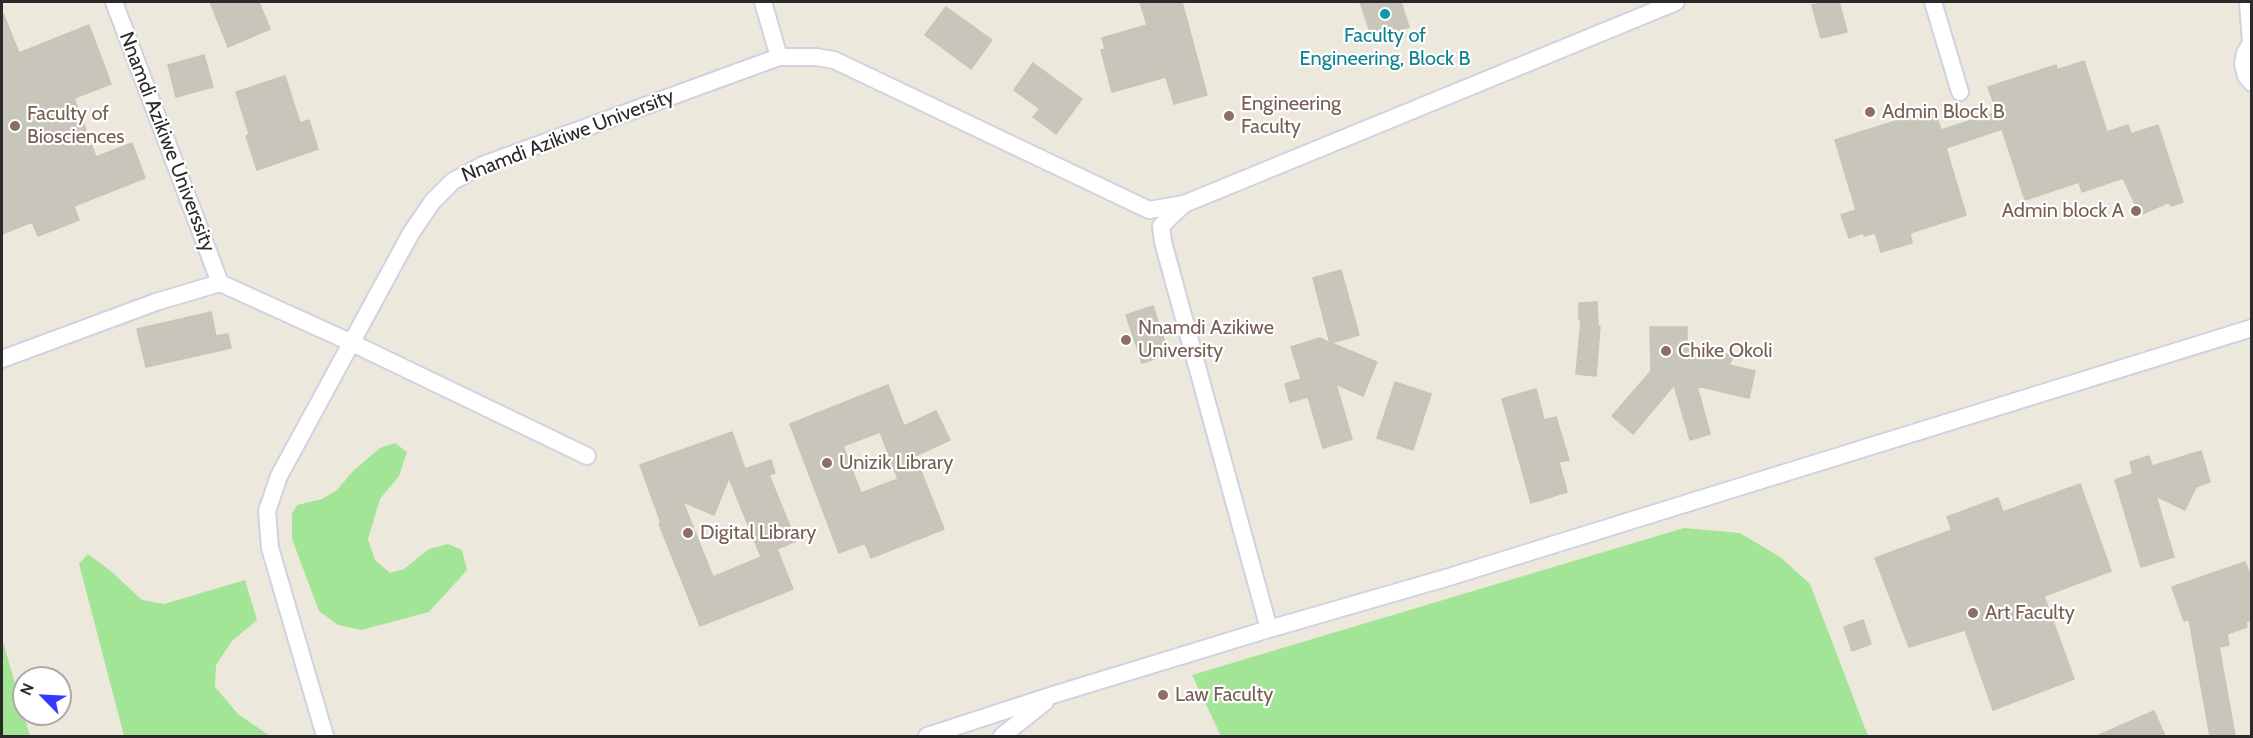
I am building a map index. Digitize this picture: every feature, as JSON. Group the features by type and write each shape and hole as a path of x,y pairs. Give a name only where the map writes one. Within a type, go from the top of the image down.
{"street":[{"name":"Nnamdi Azikiwe Universsity","path":"114,2 220,283"},
{"path":"763,2 779,57"},
{"path":"1269,629 1166,256 1161,226 1149,210 1184,204 1676,2"},
{"path":"1933,2 1960,92"},
{"path":"2248,2 2251,42 2245,53 2243,64 2246,76 2252,83"},
{"name":"Nnamdi Azikiwe University","path":"325,736 270,548 267,511 279,476 411,233 432,201 453,181 483,165 779,57 834,60 1149,210"},
{"path":"1161,226 1184,204"},
{"path":"2,359 156,302 220,283 350,342 587,456"},
{"path":"927,736 1056,694 1461,573 2252,328"},
{"path":"1002,736 1056,694"}],"green space":[{"path":"395,443 407,452 399,476 380,499 368,539 375,560 390,573 404,569 429,549 448,544 462,550 467,570 429,612 361,630 338,625 319,611 292,539 292,514 297,505 322,499 337,490 353,471 380,448"},
{"path":"1684,528 1740,533 1780,557 1810,584 1868,736 1221,736 1192,675"},
{"path":"88,554 112,572 142,600 164,604 245,580 257,620 232,641 216,665 215,687 238,714 270,736 124,736 79,564"},
{"path":"2,638 12,673 12,726 27,726 30,736 2,736"}],"building":[{"path":"210,2 259,2 270,29 228,47"},
{"path":"1140,2 1182,2 1207,95 1174,104 1166,77 1112,92 1101,50 1105,49 1102,38 1147,25"},
{"name":"Faculty of Engineering, Block B","path":"1360,2 1401,2 1409,27 1372,38"},
{"path":"1839,2 1847,32 1821,38 1812,5"},
{"path":"946,7 992,40 971,69 925,35"},
{"path":"2,11 19,53 89,25 111,84 74,98 96,157 132,143 145,178 74,206 79,220 38,236 32,222 2,234"},
{"path":"204,55 213,87 176,97 168,65"},
{"path":"2084,61 2107,132 2128,125 2131,134 2158,125 2183,202 2171,206 2169,202 2140,215 2123,178 2082,192 2079,182 2025,200 2002,129 1946,148 1966,215 1910,233 1912,243 1881,252 1875,233 1864,236 1863,233 1849,238 1841,215 1856,210 1835,140 1934,109 1941,130 1997,112 1988,87 2056,65 2057,70"},
{"path":"1033,63 1082,99 1056,134 1033,117 1040,109 1014,90"},
{"path":"285,76 300,123 309,120 318,149 257,170 236,92"},
{"path":"1341,270 1359,335 1331,343 1377,362 1363,396 1336,384 1352,439 1323,448 1308,397 1290,402 1285,384 1301,379 1291,347 1320,338 1330,343 1313,278"},
{"path":"1597,302 1598,326 1600,327 1596,376 1576,374 1581,320 1579,320 1579,303"},
{"path":"1153,306 1169,354 1142,363 1126,315"},
{"path":"211,312 216,336 228,334 231,348 146,367 137,329"},
{"path":"1650,327 1687,327 1687,345 1718,353 1719,351 1733,357 1729,365 1755,371 1749,398 1697,386 1710,434 1690,440 1674,385 1633,434 1612,416 1651,371"},
{"path":"1395,382 1431,394 1413,450 1377,438"},
{"name":"Unizik Library","path":"888,385 904,426 936,411 950,440 915,456 944,529 871,558 865,543 839,553 790,424","holes":["880,432 898,479 861,493 843,446"]},
{"path":"1536,389 1544,420 1556,417 1569,460 1559,462 1567,492 1531,503 1502,399"},
{"path":"732,432 745,469 771,460 775,473 769,475 796,541 777,549 793,589 700,626 659,524 661,523 640,465","holes":["729,478 761,557 713,577 683,502 714,515"]},
{"path":"2201,451 2210,482 2196,487 2185,510 2156,496 2174,557 2141,567 2115,480 2133,474 2130,462 2149,456 2152,466"},
{"name":"Art Faculty","path":"2080,484 2111,571 2044,596 2074,679 1993,710 1965,630 1909,647 1875,558 1952,530 1947,517 1998,498 2003,512"},
{"path":"2245,562 2252,580 2252,619 2246,622 2247,627 2227,634 2229,645 2219,647 2235,736 2210,736 2189,619 2184,621 2172,587"},
{"path":"1863,620 1871,644 1852,651 1844,627"},
{"path":"2154,711 2165,736 2097,736"}],"place":[{"name":"Faculty of Engineering, Block B","path":"1385,14"},
{"name":"Admin Block B","path":"1870,112"},
{"name":"Engineering Faculty","path":"1229,116"},
{"name":"Faculty of Biosciences","path":"15,126"},
{"name":"Admin block A","path":"2136,211"},
{"name":"Nnamdi Azikiwe University","path":"1126,340"},
{"name":"Chike Okoli","path":"1666,351"},
{"name":"Unizik Library","path":"827,463"},
{"name":"Digital Library","path":"688,533"},
{"name":"Art Faculty","path":"1973,613"},
{"name":"Law Faculty","path":"1163,695"}]}
